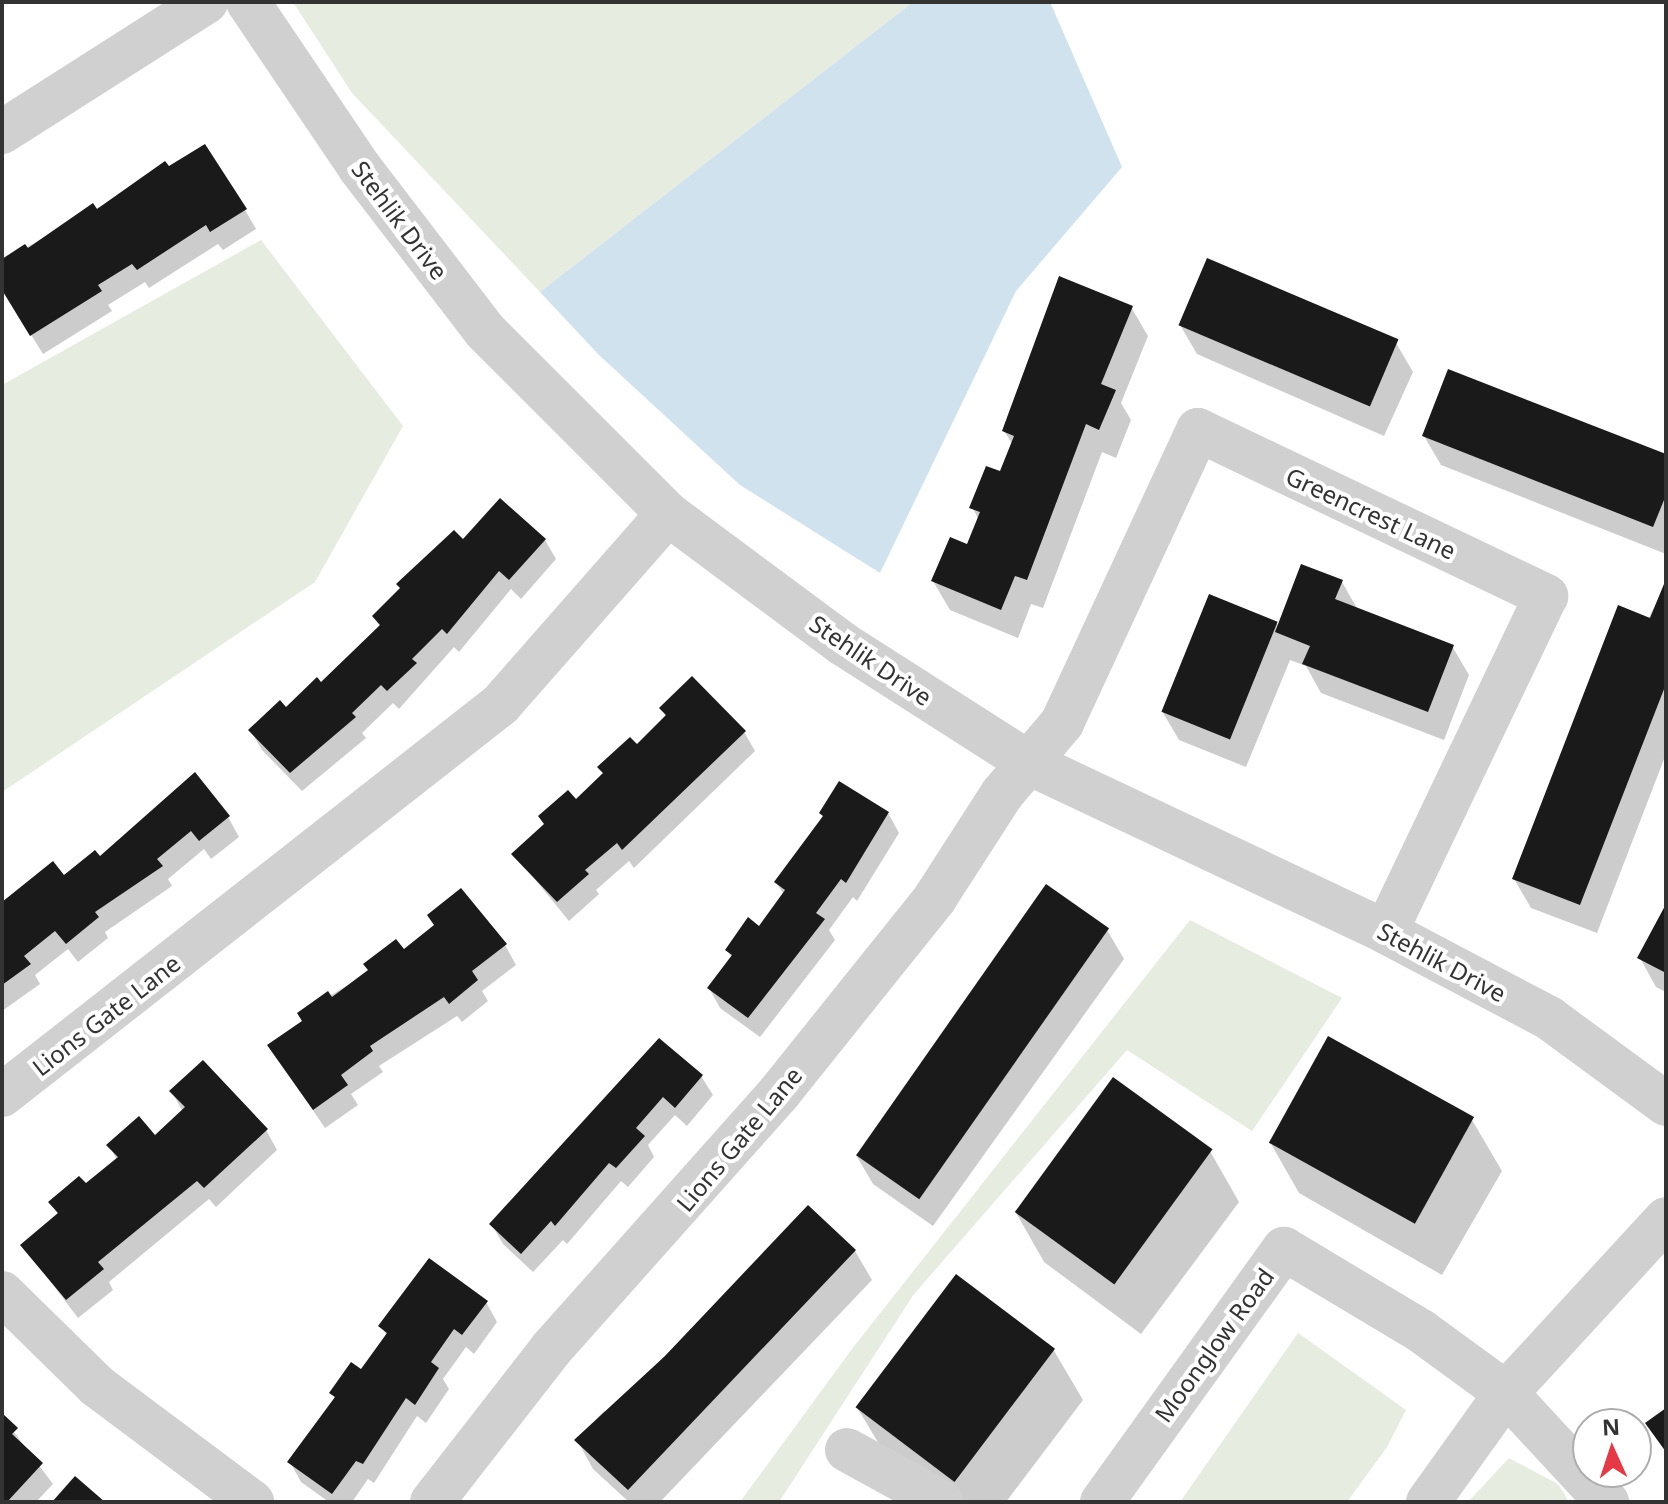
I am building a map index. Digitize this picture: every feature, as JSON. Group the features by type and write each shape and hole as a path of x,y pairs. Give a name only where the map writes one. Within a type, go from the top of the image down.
{"street":[{"path":"2,132 206,2"},
{"name":"Stehlik Drive","path":"248,2 360,168 485,331 668,514 843,644 1031,764 1386,932 1549,1018 1666,1104"},
{"name":"Greencrest Lane","path":"1031,764 1062,723 1198,430 1546,596 1386,932"},
{"name":"Lions Gate Lane","path":"2,1095 500,705 668,514"},
{"name":"Lions Gate Lane","path":"432,1502 551,1349 779,1093 935,898 1002,794 1031,764"},
{"path":"1428,1502 1506,1393 1666,1219"},
{"name":"Moonglow Road","path":"1102,1502 1284,1249 1421,1331 1506,1393"},
{"path":"2,1293 97,1386 252,1502"},
{"path":"1506,1393 1607,1502"},
{"path":"847,1450 942,1502"}],"shaded area":[{"path":"293,2 913,2 540,292 352,93"},
{"path":"261,240 403,426 315,582 2,792 2,385"},
{"path":"1190,920 1342,998 1252,1131 1127,1050 914,1294 779,1502 740,1502 852,1349"},
{"path":"1298,1333 1406,1410 1387,1447 1347,1502 1180,1502"},
{"path":"1509,1458 1558,1484 1569,1502 1468,1502"}],"water":[{"path":"913,2 1050,2 1122,167 1016,291 880,573 740,485 599,355 540,292"}],"building":[{"path":"205,144 247,209 210,232 206,225 137,270 132,264 98,285 102,291 30,336 2,290 2,259 25,244 28,248 93,203 97,209 165,161 169,166"},
{"path":"1207,258 1398,339 1370,406 1178,325"},
{"path":"1059,276 1133,306 1101,384 1116,390 1099,430 1086,424 1027,580 1015,576 1001,610 931,581 950,537 967,544 980,512 969,508 986,466 1000,471 1014,436 1002,431"},
{"path":"1448,369 1666,454 1666,495 1653,527 1422,436"},
{"path":"500,498 546,539 509,580 499,571 447,634 442,629 412,659 417,663 387,691 381,685 352,713 356,717 290,773 248,730 280,700 286,707 317,677 321,682 380,625 372,616 400,588 396,584 454,530 463,539"},
{"path":"1301,564 1343,580 1335,599 1454,645 1428,712 1302,664 1310,646 1275,632"},
{"path":"1664,584 1666,684 1580,905 1512,879 1618,605 1650,618"},
{"path":"1209,594 1278,622 1230,739 1161,712"},
{"path":"692,676 746,731 622,850 617,843 585,870 589,874 557,902 511,854 544,824 538,816 568,790 576,799 603,773 597,767 630,737 637,744 666,715 659,708"},
{"path":"195,772 230,816 199,841 191,831 157,859 163,866 95,912 99,917 66,944 55,931 24,956 31,964 2,985 2,902 53,861 64,875 95,850 100,856"},
{"path":"839,781 889,812 846,883 841,879 816,913 825,919 748,1018 707,988 732,955 725,950 748,917 759,926 785,890 774,882 823,816 819,813"},
{"path":"1046,884 1109,928 919,1199 856,1155"},
{"path":"461,888 507,944 472,971 478,980 449,1004 444,997 370,1046 373,1051 341,1075 348,1085 313,1110 267,1045 302,1021 297,1013 328,991 332,997 368,970 363,964 396,939 404,949 434,925 427,915"},
{"path":"1666,904 1666,973 1637,958"},
{"path":"1328,1036 1474,1117 1415,1224 1269,1143"},
{"path":"659,1038 703,1075 675,1108 663,1097 636,1128 645,1136 616,1168 609,1163 555,1226 551,1221 521,1254 489,1224"},
{"path":"203,1060 268,1129 204,1188 197,1181 98,1262 104,1269 66,1300 20,1245 58,1213 48,1202 79,1176 86,1183 118,1157 106,1145 139,1116 155,1135 185,1107 169,1091"},
{"path":"1113,1077 1213,1149 1114,1284 1015,1212"},
{"path":"808,1205 856,1250 628,1490 574,1440 665,1356"},
{"path":"429,1258 488,1301 462,1335 454,1329 431,1362 439,1368 415,1405 406,1398 363,1464 356,1461 332,1494 287,1462 335,1397 329,1393 351,1362 361,1369 387,1333 378,1326"},
{"path":"956,1274 1055,1349 955,1482 855,1407"},
{"path":"1666,1408 1666,1452 1652,1433 1652,1418"},
{"path":"2,1413 18,1428 12,1434 43,1463 7,1502 2,1502"},
{"path":"75,1476 105,1502 52,1502"}]}
